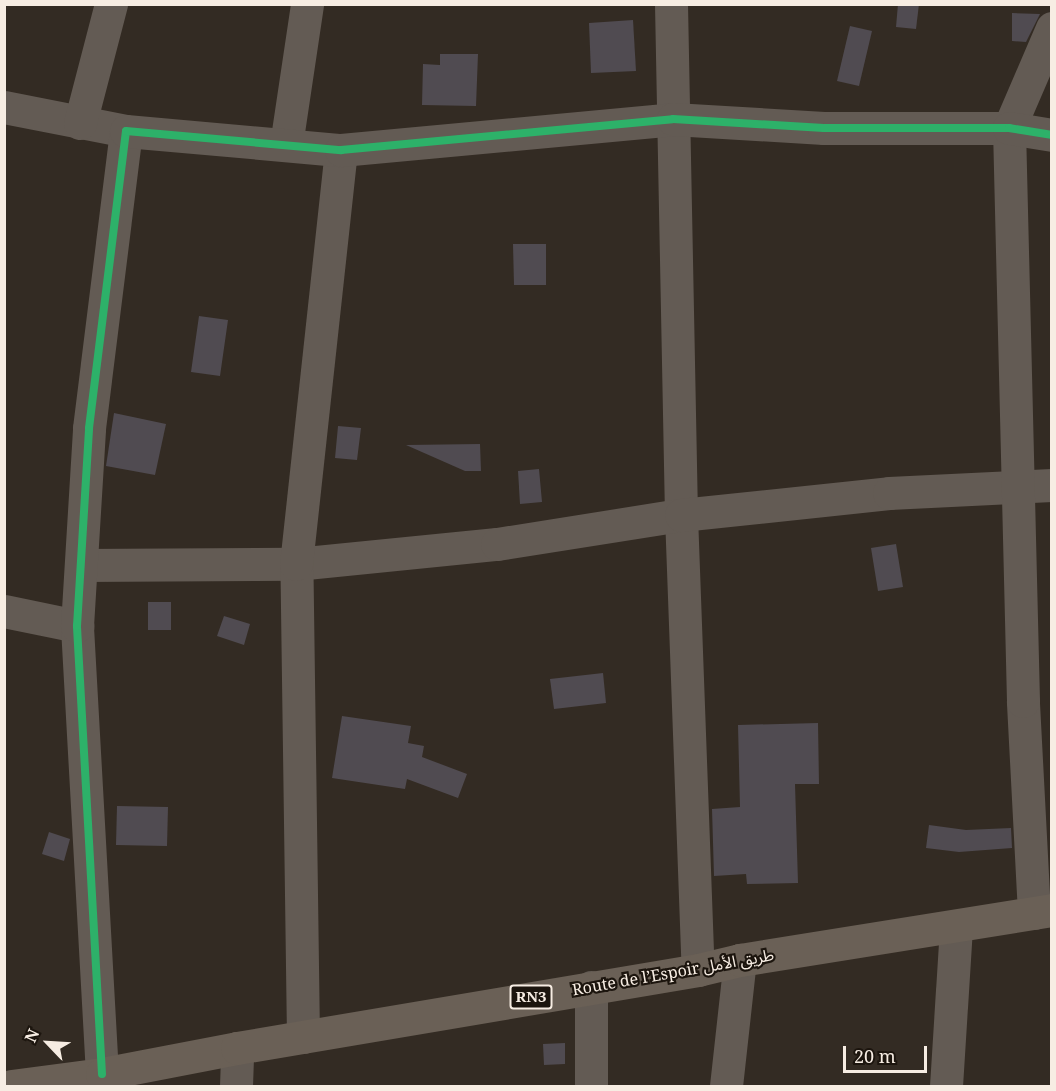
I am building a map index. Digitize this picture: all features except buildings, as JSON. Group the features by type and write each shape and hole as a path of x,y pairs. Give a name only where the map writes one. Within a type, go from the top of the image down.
{"highway":[{"name":"Route de l’Espoir طريق الأمل","path":"11,1086 102,1074 237,1048 698,970 740,960 1043,912"}],"street":[{"path":"80,123 111,4"},
{"path":"286,145 307,4"},
{"path":"671,4 681,515 698,970"},
{"path":"1043,912 1023,701 1016,487 1010,128 1052,28"},
{"path":"4,107 126,131 341,150 674,119 824,128 1010,128 1052,135"},
{"path":"102,1074 77,626 89,428 126,131"},
{"path":"303,1037 296,564 341,150"},
{"path":"81,566 296,564 497,544 681,515 889,493 1052,485"},
{"path":"4,611 77,626"},
{"path":"946,1086 956,926"},
{"path":"726,1086 740,960"},
{"path":"591,987 591,1086"},
{"path":"236,1086 237,1048"}],"cycle path":[{"path":"102,1074 77,626 89,428 126,131 341,150 673,119 824,128 1009,128 1052,135"}]}
